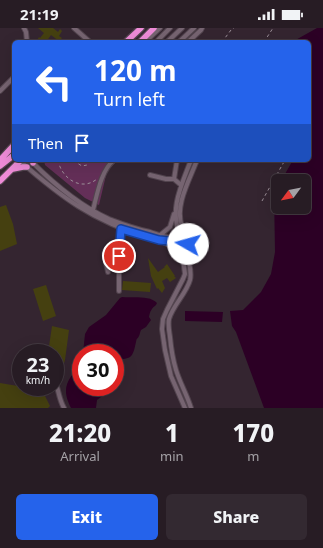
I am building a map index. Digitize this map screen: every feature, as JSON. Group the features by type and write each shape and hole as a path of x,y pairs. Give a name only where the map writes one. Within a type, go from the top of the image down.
{"highway":[{"path":"128,40 141,28"},
{"path":"142,40 154,28"},
{"path":"0,160 12,147"},
{"path":"0,166 12,157"},
{"path":"0,182 18,162"},
{"path":"12,169 23,166 27,167"}],"street":[{"path":"24,28 27,40"},
{"path":"74,28 88,40"},
{"path":"148,40 160,28"},
{"path":"160,40 170,28"},
{"path":"169,40 182,28"},
{"path":"181,40 194,28"},
{"path":"190,40 202,28"},
{"path":"153,35 158,40"},
{"path":"0,91 12,79"},
{"path":"22,162 66,199 106,222 121,229 185,245 188,244"},
{"path":"33,162 70,195 109,219 159,238 168,244 183,260"},
{"path":"93,210 106,170 111,162"},
{"path":"174,179 177,162"},
{"path":"159,238 170,227 181,186 190,162"},
{"path":"191,408 177,371 171,348 169,320 190,280 191,273 187,249 190,240 182,227 180,220 180,209 183,196 196,162"},
{"path":"150,175 166,179 174,179 181,186"},
{"path":"175,206 177,228 180,236 179,240 185,274 167,310 162,329 171,376 185,408"},
{"path":"119,291 119,250 121,229"},
{"path":"159,238 174,238 186,234"},
{"path":"108,272 104,254 105,251 119,250"},
{"path":"60,396 64,408"}],"path":[{"path":"224,40 234,28"},
{"path":"265,40 273,28"},
{"path":"58,162 62,171 76,184 84,185 92,183 98,178"},
{"path":"76,162 82,166 87,165 89,162"},
{"path":"103,162 103,168"},
{"path":"262,201 284,162"}],"shaded area":[{"path":"317,28 323,28 323,408 264,408 236,332 232,326 230,311 243,310 261,292 271,274 275,252 274,214 311,214 311,174 285,174 292,162 311,162 311,40 296,40"},
{"path":"44,162 116,162 107,171 99,205 85,198 45,165"},
{"path":"141,297 154,300 157,303 150,313 149,317 151,320 146,327 141,330 131,356 124,359 124,344 84,344 85,334 89,327 106,315 120,298"},
{"path":"185,311 223,312 222,322 185,321"},
{"path":"72,375 72,396 102,396 97,400 96,408 71,408 66,393 68,382"}],"building":[{"path":"38,28 53,28 58,32 60,29 62,31 59,36 62,38 58,40 51,35 47,40 37,40 44,33"},
{"path":"6,205 13,224 17,244 0,251 0,207"},
{"path":"148,258 158,272 167,264 176,278 170,282 167,278 162,281 165,288 162,293 158,288 157,289 151,276"},
{"path":"123,281 151,283 150,292 122,290"},
{"path":"46,285 56,316 43,321 33,289"},
{"path":"52,326 69,330 64,363 64,344 49,344"},
{"path":"0,383 12,385 12,396 45,396 50,406 48,408 0,408"}],"route":[{"path":"119,256 121,229 159,240 179,242 183,245 188,244"}]}
